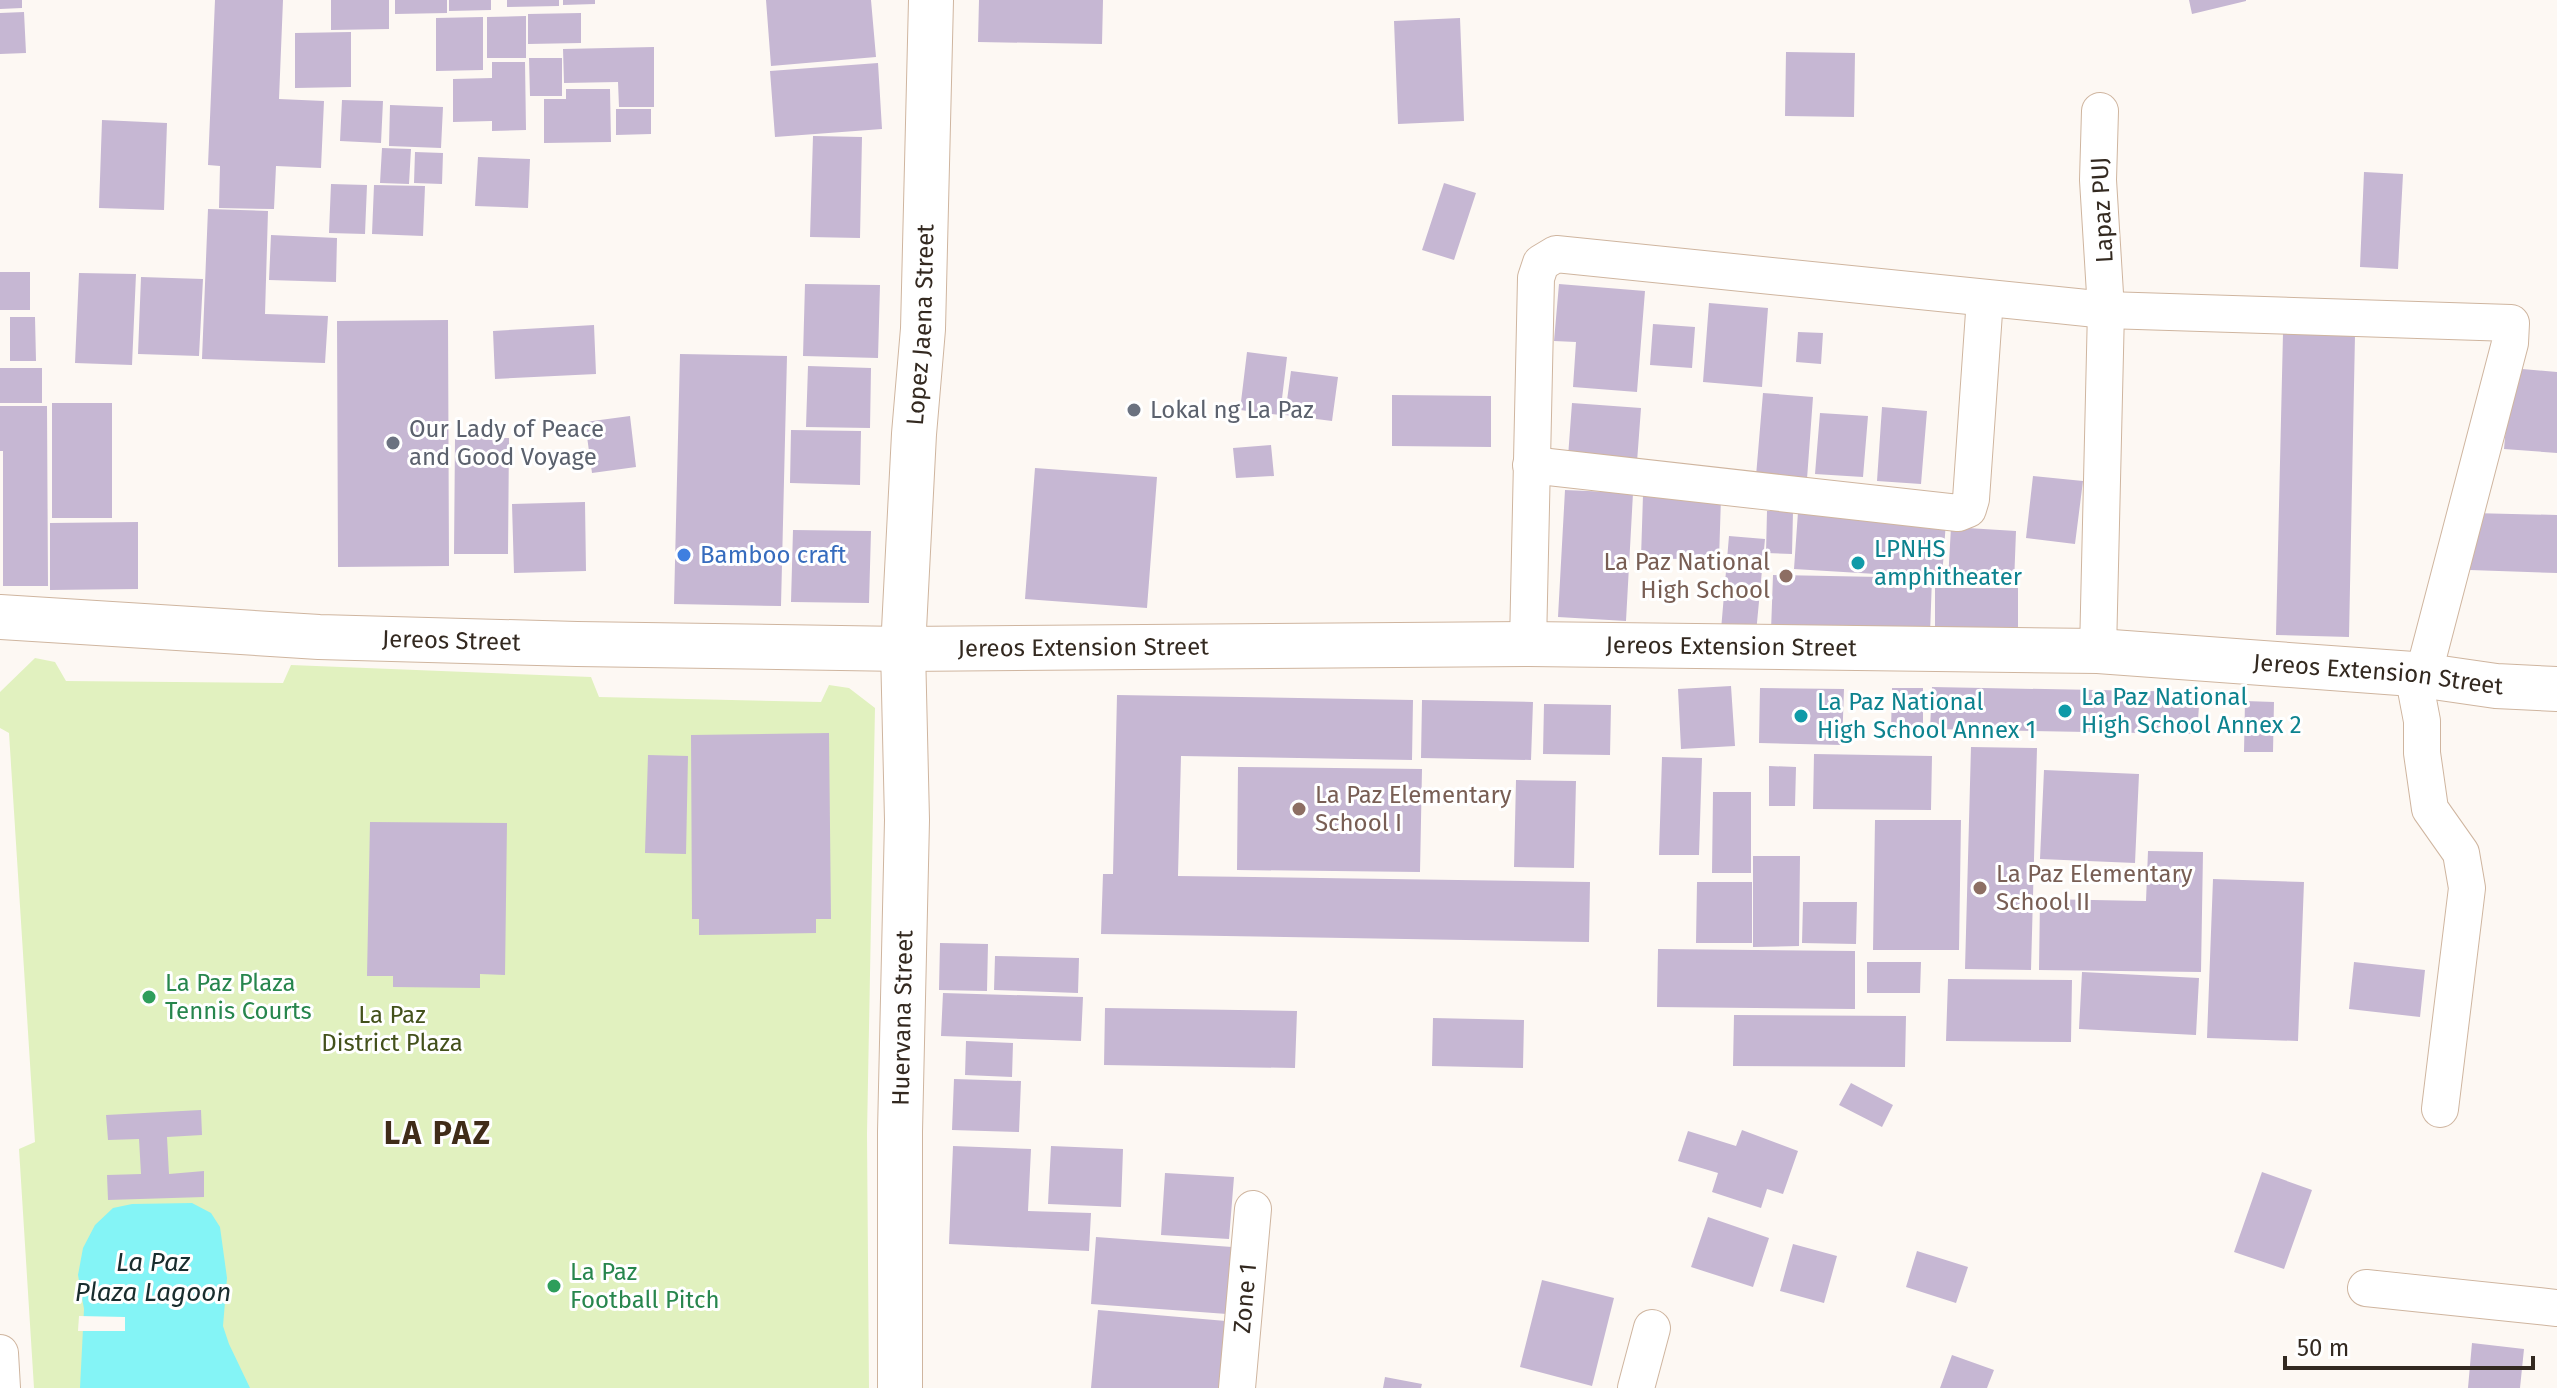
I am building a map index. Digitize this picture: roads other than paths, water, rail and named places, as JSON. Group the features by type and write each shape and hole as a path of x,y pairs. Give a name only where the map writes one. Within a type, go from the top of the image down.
{"street":[{"name":"Lopez Jaena Street","path":"903,649 914,434 923,329 931,0"},
{"name":"Lapaz PUJ","path":"2098,651 2106,310 2098,180 2100,111"},
{"path":"1528,644 1536,278 1541,263 1556,254 2106,310 2511,323 2510,343 2418,675 2422,753 2430,809 2461,853 2467,888 2440,1109"},
{"path":"1531,465 1958,513 1968,509 1971,499 1985,298"},
{"name":"Jereos Street","path":"0,617 319,637 903,649"},
{"name":"Jereos Extension Street","path":"903,649 1528,644 2098,651 2418,675 2496,686 2557,689"},
{"name":"Huervana Street","path":"900,1388 900,1132 907,820 903,649"},
{"name":"Zone 1","path":"1237,1388 1253,1209"},
{"path":"2366,1288 2557,1308"},
{"path":"1636,1388 1652,1328"},
{"path":"0,1353 2,1388"}],"water":[{"name":"La Paz Plaza Lagoon","path":"192,1203 211,1213 220,1227 227,1278 223,1326 250,1388 80,1388 84,1309 78,1275 83,1248 95,1225 113,1208 132,1204"}],"place":[{"name":"Lokal ng La Paz","path":"1134,410"},
{"name":"Our Lady of Peace and Good Voyage","path":"393,443"},
{"name":"Bamboo craft","path":"684,555"},
{"name":"LPNHS amphitheater","path":"1858,563"},
{"name":"La Paz National High School","path":"1786,576"},
{"name":"La Paz National High School Annex 2","path":"2065,711"},
{"name":"La Paz National High School Annex 1","path":"1801,716"},
{"name":"La Paz Elementary School I","path":"1299,809"},
{"name":"La Paz Elementary School II","path":"1980,888"},
{"name":"La Paz Plaza Tennis Courts","path":"149,997"},
{"name":"La Paz Football Pitch","path":"554,1286"}],"district":[{"name":"LA PAZ","path":"438,1133"}],"park label":[{"name":"La Paz District Plaza","path":"392,1029"}]}
